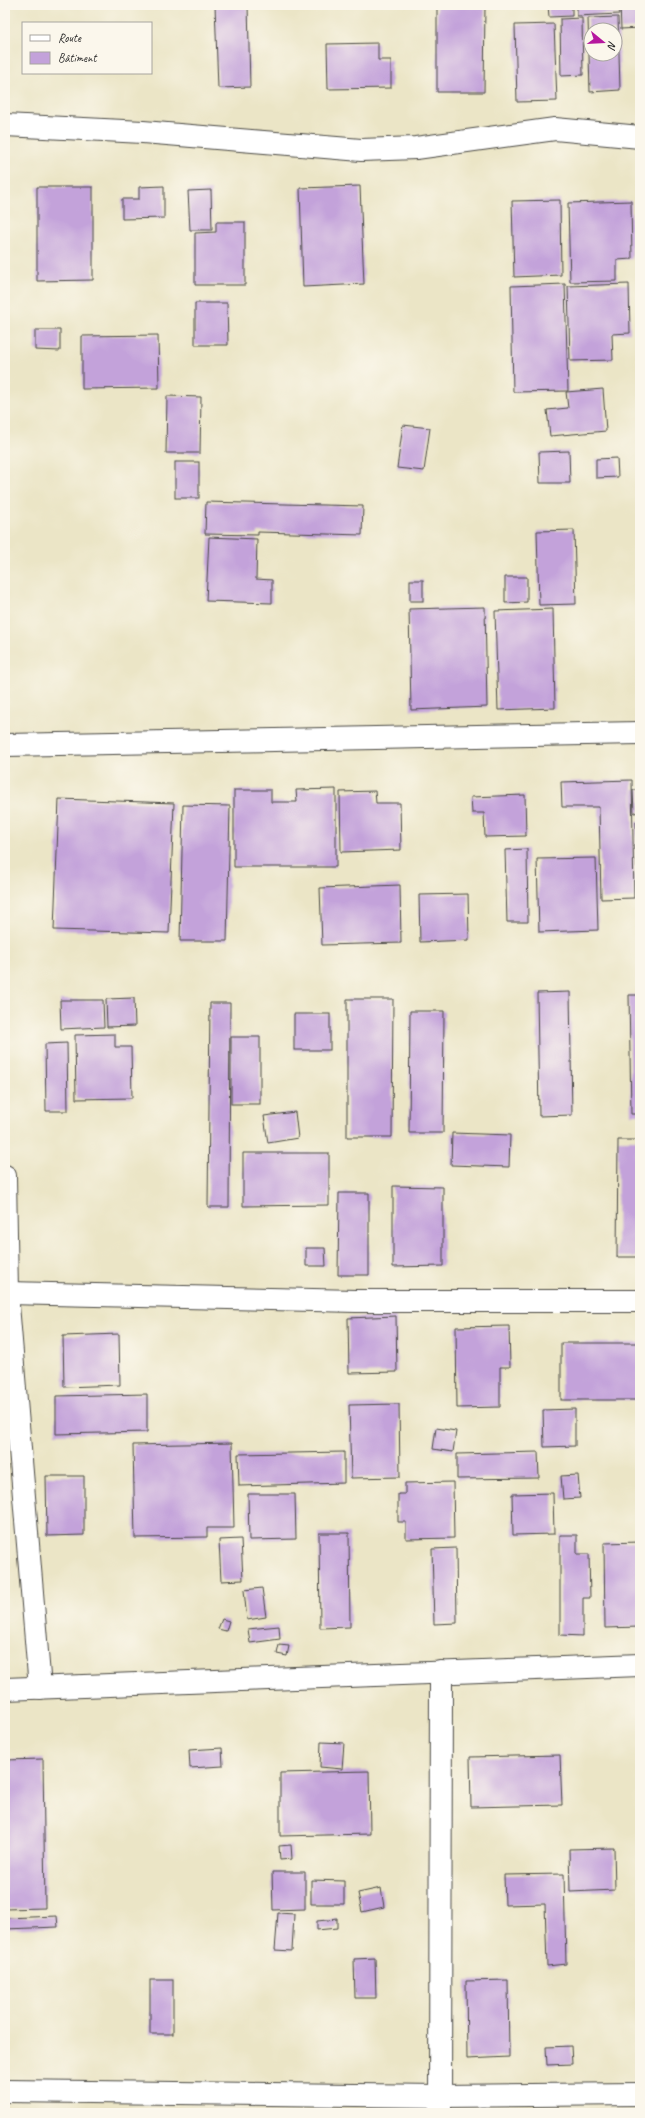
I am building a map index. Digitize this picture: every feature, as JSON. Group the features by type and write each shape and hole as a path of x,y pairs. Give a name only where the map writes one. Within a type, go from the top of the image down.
{"street":[{"path":"5,125 143,132 361,150 416,148 555,130 640,138"},
{"path":"5,745 640,733"},
{"path":"5,1176 7,1293 40,1688"},
{"path":"7,1293 356,1301 640,1301"},
{"path":"5,1688 40,1688 640,1665"},
{"path":"440,2104 441,1672"},
{"path":"5,2091 440,2104 640,2094"}],"building":[{"path":"215,5 248,5 250,87 218,88"},
{"path":"437,5 485,5 484,92 437,92"},
{"path":"548,5 572,5 572,16 549,17"},
{"path":"577,5 618,5 619,14 577,16"},
{"path":"620,5 640,5 640,28 623,29 623,22 621,22"},
{"path":"618,17 618,22 588,22 588,18"},
{"path":"582,18 583,75 561,76 560,19"},
{"path":"554,24 557,101 517,102 515,25"},
{"path":"378,43 378,60 391,60 391,88 328,89 327,44"},
{"path":"589,62 619,62 620,90 590,92"},
{"path":"164,186 164,218 122,219 122,199 139,199 139,187"},
{"path":"360,186 364,284 303,287 300,188"},
{"path":"37,187 93,187 93,280 37,281"},
{"path":"211,190 212,230 190,230 188,191"},
{"path":"560,200 561,275 514,277 512,201"},
{"path":"631,201 632,259 617,260 617,281 570,282 568,203"},
{"path":"216,222 245,222 245,285 195,285 195,233 216,232"},
{"path":"565,284 568,391 513,392 511,286"},
{"path":"629,284 630,333 612,334 613,360 570,361 568,286"},
{"path":"195,303 227,303 228,345 195,345"},
{"path":"35,330 60,330 60,351 35,350"},
{"path":"158,335 159,388 82,389 82,336"},
{"path":"603,389 606,431 550,436 547,410 568,408 566,392"},
{"path":"167,396 201,397 200,453 166,453"},
{"path":"403,425 430,428 424,471 397,468"},
{"path":"569,451 570,483 540,483 539,452"},
{"path":"617,458 618,477 596,478 596,459"},
{"path":"175,462 199,462 199,498 175,498"},
{"path":"206,502 363,506 362,535 258,532 258,535 205,534"},
{"path":"574,530 576,604 539,605 537,531"},
{"path":"209,537 257,539 256,579 272,580 272,603 206,601"},
{"path":"505,577 527,577 527,602 505,603"},
{"path":"410,580 423,580 423,601 410,601"},
{"path":"485,607 487,707 411,710 409,609"},
{"path":"553,609 555,708 498,710 495,611"},
{"path":"632,780 634,898 601,899 599,807 562,807 561,782"},
{"path":"336,789 336,867 234,867 234,790 271,790 271,802 297,802 296,790"},
{"path":"633,790 640,790 640,812 634,813"},
{"path":"375,791 376,803 400,803 401,850 341,852 340,792"},
{"path":"525,795 526,836 485,837 484,813 472,813 471,797"},
{"path":"59,799 174,803 169,933 54,930"},
{"path":"183,805 230,806 227,941 180,941"},
{"path":"636,822 640,822 640,867 637,867"},
{"path":"527,849 528,922 507,922 505,850"},
{"path":"596,858 598,930 539,932 537,859"},
{"path":"400,885 401,943 322,945 320,888"},
{"path":"468,894 469,940 420,942 419,895"},
{"path":"570,992 572,1115 539,1116 537,993"},
{"path":"629,995 640,995 640,1114 631,1114"},
{"path":"134,998 135,1026 107,1027 106,999"},
{"path":"347,999 393,999 392,1137 347,1137"},
{"path":"60,1000 103,1000 104,1027 61,1029"},
{"path":"210,1003 230,1003 229,1207 208,1207"},
{"path":"410,1011 444,1011 443,1133 409,1133"},
{"path":"294,1014 330,1014 330,1050 294,1050"},
{"path":"115,1034 115,1047 131,1047 132,1098 76,1099 75,1035"},
{"path":"231,1037 260,1037 260,1104 231,1104"},
{"path":"67,1043 68,1111 46,1111 45,1044"},
{"path":"295,1112 298,1138 268,1143 264,1116"},
{"path":"452,1133 510,1135 509,1167 451,1165"},
{"path":"618,1140 640,1140 640,1257 617,1257"},
{"path":"243,1153 329,1153 329,1205 243,1206"},
{"path":"393,1186 443,1187 443,1266 393,1267"},
{"path":"339,1193 369,1193 369,1275 338,1275"},
{"path":"306,1248 325,1248 326,1266 306,1266"},
{"path":"396,1316 397,1372 349,1373 348,1318"},
{"path":"509,1326 510,1367 500,1367 500,1407 457,1408 456,1327"},
{"path":"119,1334 120,1385 64,1387 63,1336"},
{"path":"561,1343 640,1343 640,1400 561,1400"},
{"path":"147,1394 147,1432 56,1434 56,1396"},
{"path":"399,1404 400,1477 351,1478 349,1405"},
{"path":"575,1409 575,1446 544,1447 543,1410"},
{"path":"436,1428 456,1431 453,1452 433,1449"},
{"path":"232,1443 234,1528 207,1528 207,1537 135,1538 133,1445"},
{"path":"344,1452 344,1483 239,1486 238,1454"},
{"path":"538,1452 539,1478 457,1479 457,1454"},
{"path":"578,1475 580,1498 563,1499 561,1476"},
{"path":"46,1476 84,1476 84,1535 47,1536"},
{"path":"453,1482 454,1538 406,1539 406,1522 398,1522 398,1494 405,1494 405,1483"},
{"path":"553,1493 554,1534 513,1535 512,1494"},
{"path":"248,1494 295,1494 296,1539 249,1540"},
{"path":"319,1533 349,1533 350,1627 320,1628"},
{"path":"560,1535 577,1535 577,1554 589,1554 590,1598 583,1598 583,1636 560,1635"},
{"path":"241,1539 243,1580 221,1581 219,1540"},
{"path":"640,1542 640,1627 605,1628 604,1543"},
{"path":"456,1548 457,1623 434,1624 432,1549"},
{"path":"262,1588 266,1617 247,1620 244,1590"},
{"path":"222,1619 229,1621 226,1631 218,1629"},
{"path":"279,1626 280,1639 250,1643 248,1629"},
{"path":"279,1645 289,1646 287,1656 277,1654"},
{"path":"321,1742 344,1743 342,1769 320,1767"},
{"path":"222,1748 223,1766 190,1768 189,1750"},
{"path":"560,1755 562,1805 471,1807 470,1757"},
{"path":"43,1759 45,1908 5,1909 5,1760"},
{"path":"369,1771 370,1834 280,1836 280,1773"},
{"path":"291,1845 292,1859 280,1860 279,1846"},
{"path":"614,1848 615,1890 570,1892 569,1849"},
{"path":"272,1872 305,1872 305,1909 273,1910"},
{"path":"564,1874 566,1964 547,1966 545,1904 505,1905 504,1875"},
{"path":"311,1880 344,1881 344,1904 311,1904"},
{"path":"381,1888 384,1907 362,1912 358,1893"},
{"path":"278,1913 294,1914 292,1951 275,1950"},
{"path":"57,1916 58,1927 5,1929 5,1918"},
{"path":"337,1919 337,1928 317,1930 317,1921"},
{"path":"375,1958 376,1998 355,1998 354,1959"},
{"path":"150,1980 173,1980 173,2034 150,2034"},
{"path":"508,1980 509,2057 467,2059 466,1981"},
{"path":"571,2046 572,2064 547,2065 546,2047"}]}
